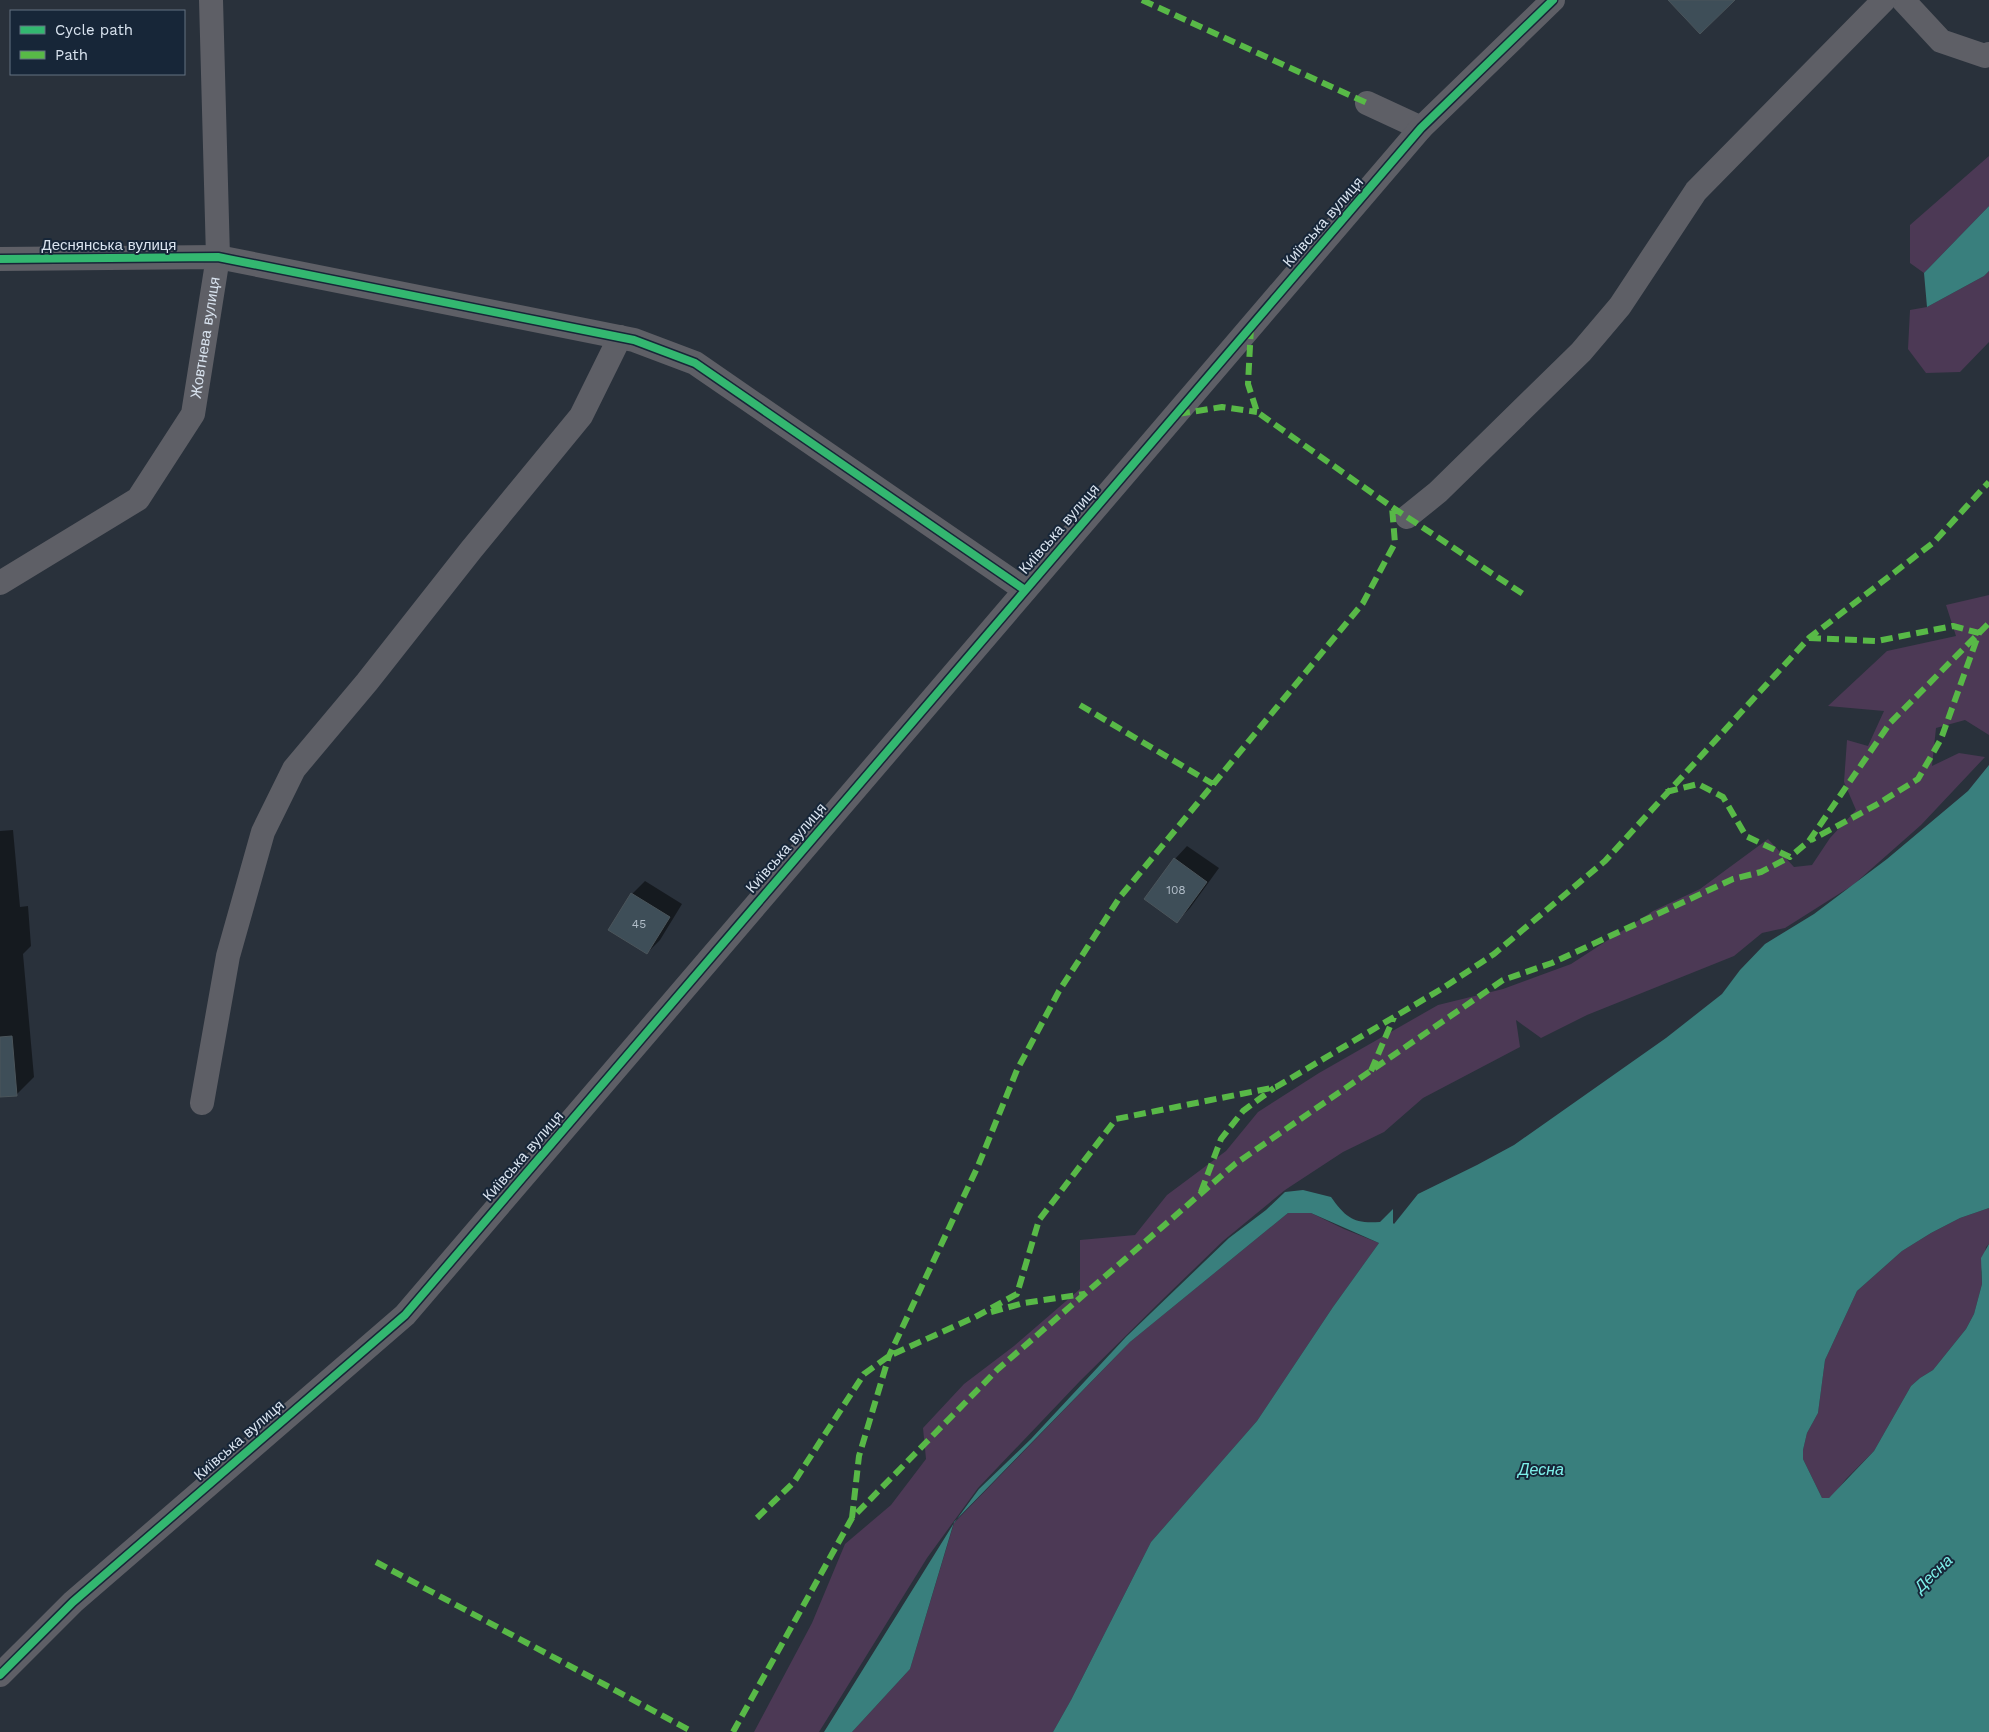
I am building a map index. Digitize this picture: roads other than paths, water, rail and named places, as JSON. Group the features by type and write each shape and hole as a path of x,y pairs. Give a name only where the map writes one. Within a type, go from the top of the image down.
{"street":[{"name":"Жовтнева вулиця","path":"0,583 138,499 194,414 218,258 211,0"},
{"name":"Київська вулиця","path":"0,1675 73,1602 406,1315 1421,128 1554,0"},
{"path":"1407,517 1438,492 1581,352 1620,306 1696,191 1884,0"},
{"path":"1903,0 1941,41 1985,56 1989,54"},
{"path":"1367,103 1421,128"},
{"name":"Деснянська вулиця","path":"0,259 218,258 634,340 695,363 1025,590"},
{"path":"202,1103 228,956 263,832 294,769 367,682 471,550 581,416 620,337"}],"water":[{"path":"1989,206 1989,271 1984,276 1927,307 1924,273"},
{"name":"Десна","path":"1989,765 1989,1208 1960,1218 1902,1251 1857,1291 1825,1360 1818,1413 1807,1433 1803,1459 1822,1498 1829,1498 1874,1451 1911,1386 1933,1370 1966,1329 1974,1314 1982,1284 1981,1258 1989,1244 1989,1732 1053,1732 1151,1542 1257,1421 1333,1307 1379,1243 1311,1213 1288,1213 1130,1342 957,1519 979,1489 1031,1439 1126,1337 1229,1238 1266,1210 1285,1192 1303,1190 1331,1197 1346,1215 1363,1222 1380,1222 1393,1209 1394,1224 1418,1194 1514,1145 1666,1038 1722,994 1740,970 1765,944 1814,914 1887,859 1968,791"},
{"path":"953,1524 910,1669 852,1732 824,1732"}]}
